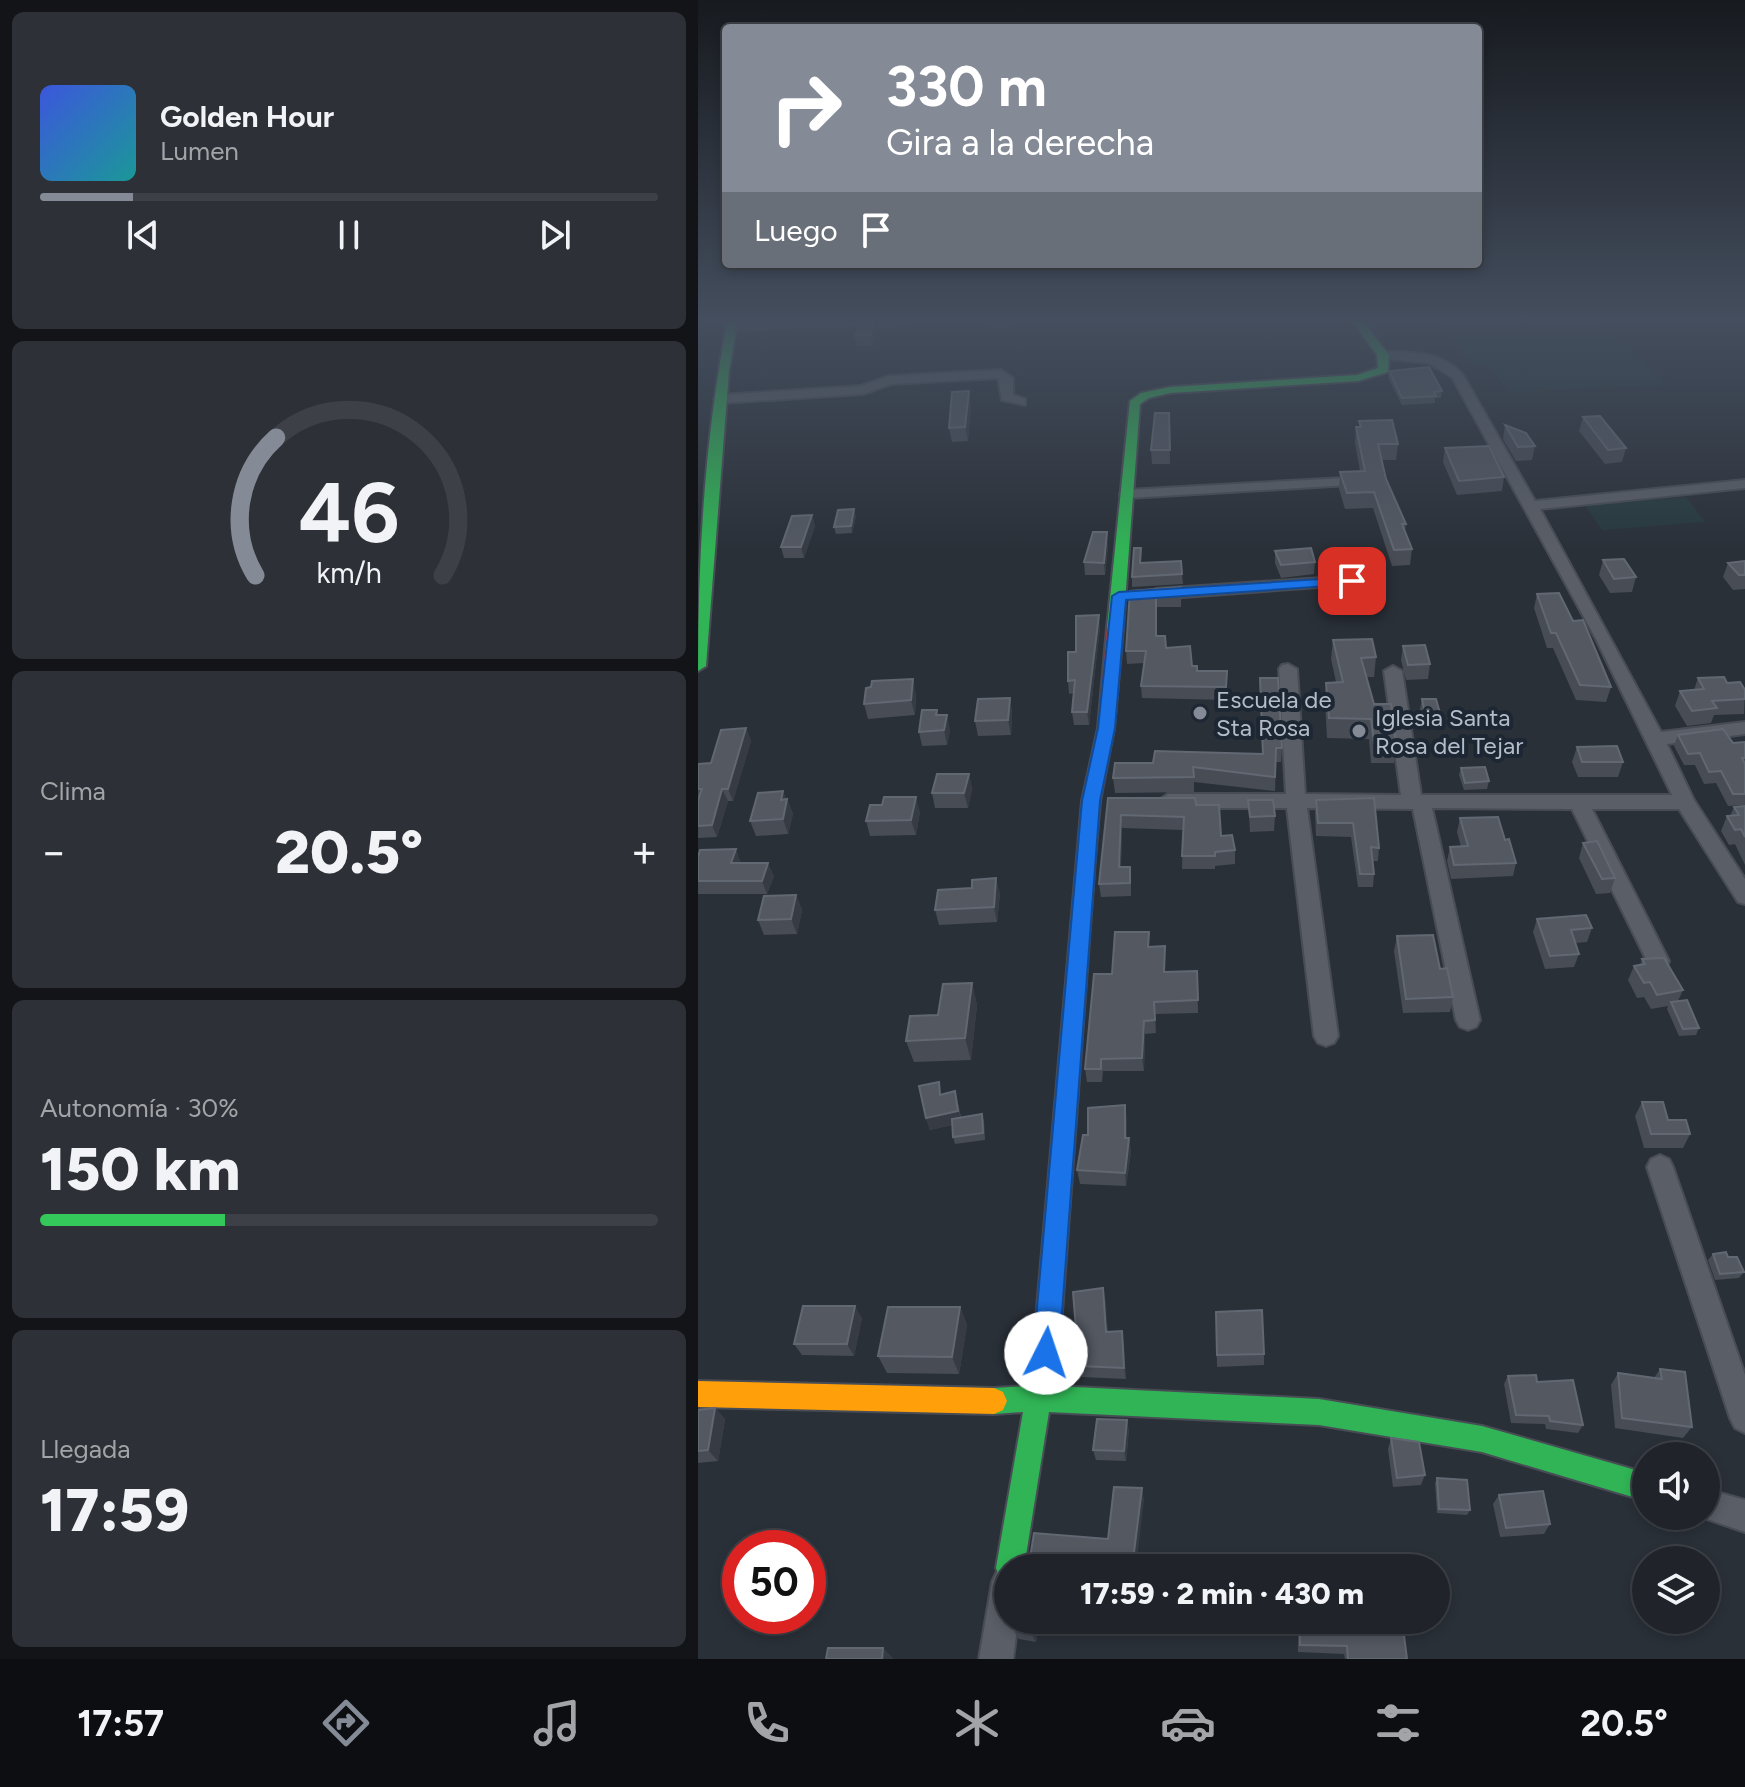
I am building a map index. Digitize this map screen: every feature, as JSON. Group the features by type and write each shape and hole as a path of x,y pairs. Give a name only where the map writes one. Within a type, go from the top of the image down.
{"main road":[{"path":"1012,1554 1039,1398 1119,596 1132,409 1138,398 1144,396"},
{"path":"698,666 721,399"},
{"path":"698,1394 976,1402 1039,1398 1319,1412 1482,1439 1632,1483"}],"street":[{"path":"721,399 762,396"},
{"path":"1007,396 1020,402"},
{"path":"1467,396 1587,605 1685,802 1745,896"},
{"path":"1127,494 1344,482"},
{"path":"1529,506 1745,484"},
{"path":"1119,596 1352,581"},
{"path":"1288,669 1296,802 1326,1036"},
{"path":"1393,671 1416,802 1468,1020"},
{"path":"1656,739 1745,728"},
{"path":"1154,801 1685,802"},
{"path":"1578,801 1658,961"},
{"path":"1660,1167 1745,1418"},
{"path":"1720,1508 1745,1516"},
{"path":"996,1659 1000,1634"}],"green space":[{"path":"1686,497 1705,522 1602,530 1585,505"}],"building":[{"path":"952,396 968,396 965,427 949,428"},
{"path":"1155,413 1169,413 1170,450 1151,450"},
{"path":"1600,416 1626,448 1608,450 1583,417"},
{"path":"1392,420 1398,444 1378,444 1386,479 1406,524 1402,524 1412,549 1394,550 1374,492 1347,493 1340,472 1365,471 1356,427 1361,427 1359,421"},
{"path":"1505,425 1526,433 1535,446 1518,447"},
{"path":"1489,446 1504,477 1459,481 1445,448"},
{"path":"854,509 851,526 834,527 838,510"},
{"path":"812,515 801,547 781,547 792,516"},
{"path":"1093,532 1107,532 1104,563 1084,562"},
{"path":"1134,548 1141,548 1140,563 1181,561 1182,574 1132,577"},
{"path":"1311,548 1315,562 1281,565 1275,551"},
{"path":"1624,559 1636,577 1614,579 1603,560"},
{"path":"1745,561 1745,575 1739,575 1728,563"},
{"path":"1181,587 1181,595 1156,595 1156,636 1165,636 1166,648 1190,646 1192,666 1197,666 1197,671 1227,671 1226,687 1141,686 1146,651 1126,651 1130,591"},
{"path":"1559,593 1573,621 1583,620 1611,687 1580,685 1556,633 1551,633 1537,594"},
{"path":"1099,615 1087,712 1072,712 1075,680 1068,681 1068,652 1076,652 1076,616"},
{"path":"1372,639 1376,657 1361,658 1374,704 1391,704 1396,743 1374,743 1371,719 1329,718 1326,683 1343,682 1333,640"},
{"path":"1425,645 1430,664 1408,665 1403,646"},
{"path":"1724,677 1727,683 1740,682 1745,690 1745,699 1712,701 1717,708 1692,711 1680,691 1704,689 1698,678"},
{"path":"1260,678 1278,678 1282,748 1276,748 1275,777 1193,767 1194,777 1113,778 1115,763 1153,763 1155,751 1263,754"},
{"path":"913,679 911,700 864,704 866,688 871,687 872,681"},
{"path":"1010,698 1008,720 975,721 978,699"},
{"path":"1422,699 1436,699 1440,713 1425,714"},
{"path":"922,710 937,710 936,715 947,715 944,730 919,732"},
{"path":"746,728 728,789 722,789 712,825 698,826 698,800 702,789 698,789 698,764 711,763 721,730"},
{"path":"1723,729 1733,743 1745,742 1745,758 1742,758 1745,764 1745,794 1733,794 1721,771 1709,772 1700,753 1688,754 1678,735"},
{"path":"1617,746 1623,762 1582,762 1577,747"},
{"path":"1485,767 1489,781 1465,783 1461,768"},
{"path":"937,774 969,774 964,793 932,793"},
{"path":"783,791 781,800 787,799 783,819 750,821 758,793"},
{"path":"884,797 916,797 911,820 866,821 870,805 882,805"},
{"path":"1108,798 1195,798 1196,805 1219,805 1221,836 1232,835 1235,850 1215,852 1215,856 1182,856 1184,817 1121,815 1119,867 1130,867 1130,883 1099,884"},
{"path":"1374,798 1379,848 1371,847 1374,874 1360,874 1353,823 1318,823 1316,800"},
{"path":"1248,800 1273,800 1275,816 1250,817"},
{"path":"1745,806 1745,837 1741,829 1735,830 1727,816 1739,815 1734,807"},
{"path":"1498,817 1516,863 1454,865 1450,847 1468,846 1460,818"},
{"path":"1597,841 1615,878 1602,879 1583,843"},
{"path":"736,849 731,863 768,863 762,881 698,881 700,850"},
{"path":"996,878 994,907 935,910 938,890 972,888 972,880"},
{"path":"796,895 791,919 758,920 764,896"},
{"path":"1586,915 1592,928 1571,930 1579,954 1550,956 1537,919"},
{"path":"1115,932 1149,932 1148,947 1165,946 1164,972 1197,971 1198,1000 1154,1002 1155,1020 1144,1021 1142,1058 1101,1059 1101,1069 1085,1069 1094,974 1112,974"},
{"path":"1433,935 1440,969 1447,968 1453,997 1406,999 1397,936"},
{"path":"1664,958 1683,990 1657,995 1650,982 1644,983 1634,966 1645,964 1642,959"},
{"path":"972,983 965,1038 906,1041 910,1016 938,1015 943,984"},
{"path":"1687,1000 1699,1028 1683,1029 1671,1002"},
{"path":"939,1082 940,1095 955,1091 958,1111 926,1118 919,1086"},
{"path":"1642,1102 1663,1102 1668,1120 1686,1120 1690,1134 1651,1134"},
{"path":"1125,1105 1125,1138 1129,1138 1125,1173 1077,1170 1083,1135 1088,1135 1088,1108"},
{"path":"982,1114 983,1133 953,1137 952,1119"},
{"path":"1726,1252 1728,1257 1737,1257 1744,1272 1720,1274 1713,1254"},
{"path":"1103,1288 1106,1332 1122,1331 1124,1368 1079,1366 1073,1292"},
{"path":"803,1306 855,1306 847,1344 794,1344"},
{"path":"888,1307 960,1307 952,1357 878,1356"},
{"path":"1262,1310 1264,1354 1217,1355 1216,1312"},
{"path":"1660,1369 1685,1372 1692,1427 1622,1418 1618,1373 1662,1379"},
{"path":"1536,1375 1537,1382 1573,1380 1583,1425 1550,1421 1549,1416 1516,1415 1508,1376"},
{"path":"715,1408 708,1450 698,1451 698,1410"},
{"path":"1097,1419 1127,1420 1124,1451 1093,1450"},
{"path":"1391,1438 1419,1442 1425,1475 1397,1478"},
{"path":"1437,1478 1467,1480 1470,1510 1439,1509"},
{"path":"1114,1487 1142,1488 1134,1554 1031,1554 1034,1533 1108,1539"},
{"path":"1543,1491 1550,1524 1506,1528 1499,1495"},
{"path":"1300,1634 1404,1634 1407,1659 1348,1659 1347,1646 1300,1645"},
{"path":"828,1648 883,1648 882,1659 826,1659"}],"traffic: fast":[{"path":"698,666 721,396"},
{"path":"1115,628 1134,403 1143,396"},
{"path":"1012,1554 1046,1353 1086,858"},
{"path":"994,1401 1039,1398 1319,1412 1482,1439 1632,1483"}],"traffic: slow":[{"path":"698,1394 994,1401"}],"traffic: jam":[{"path":"1086,858 1091,801 1106,728 1115,628"}],"place":[{"name":"Escuela de Sta Rosa","path":"1200,713"},
{"name":"Iglesia Santa Rosa del Tejar","path":"1359,731"}],"route":[{"path":"1046,1353 1091,801 1106,728 1119,596 1352,581"}]}
